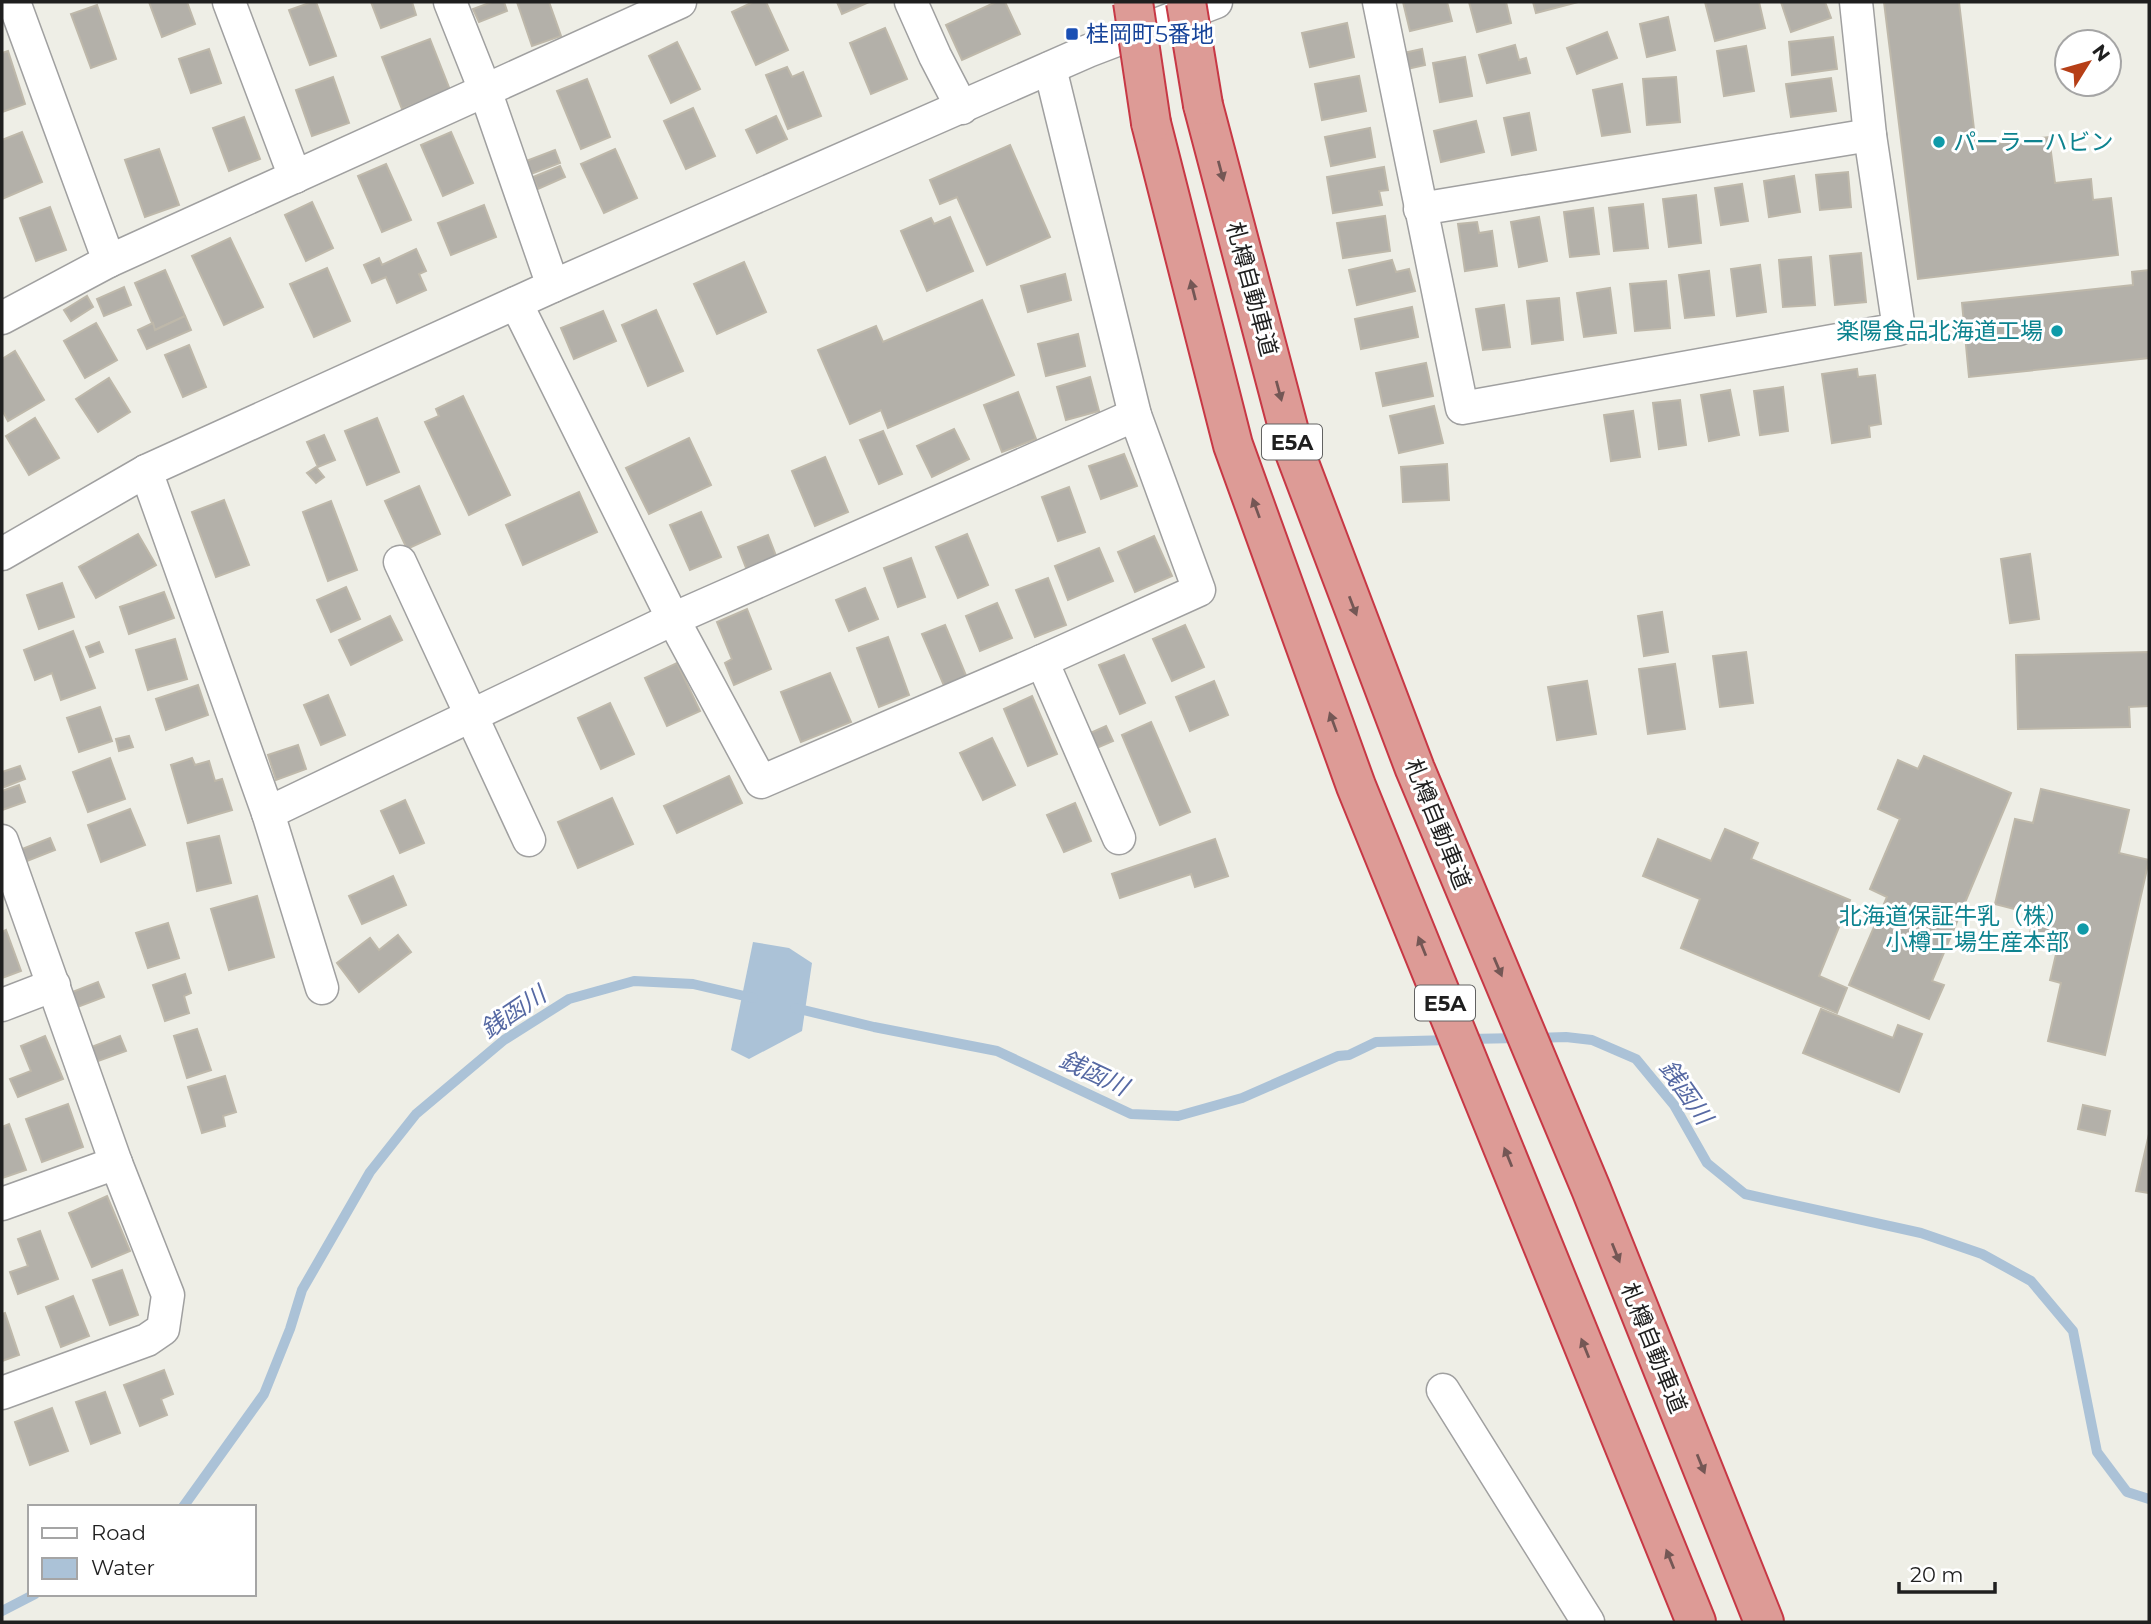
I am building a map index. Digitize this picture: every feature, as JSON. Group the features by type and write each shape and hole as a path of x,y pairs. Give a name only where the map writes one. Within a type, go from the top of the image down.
{"highway":[{"name":"E5A","path":"1133,2 1150,123 1233,445 1356,786 1696,1622"},
{"name":"札樽自動車道","path":"1186,2 1203,105 1294,450 1415,769 1591,1189 1764,1622"}],"street":[{"path":"13,2 109,261"},
{"path":"229,2 295,177"},
{"path":"450,2 485,90 553,286"},
{"path":"2,318 109,261 680,2"},
{"path":"911,2 962,108"},
{"path":"2,554 146,471 553,286 1088,51 1216,2"},
{"path":"1379,2 1462,408 1899,329 1870,135 1856,2"},
{"path":"516,303 673,619 761,782 1042,660 1199,590 1135,415 1050,68"},
{"path":"1420,209 1870,135"},
{"path":"268,813 673,619 1135,415"},
{"path":"146,471 268,813 322,988"},
{"path":"400,562 530,840"},
{"path":"1042,660 1119,838"},
{"path":"2,841 116,1163 168,1295 163,1329 147,1340 2,1393"},
{"path":"2,1004 54,985"},
{"path":"2,1204 116,1163"},
{"path":"1443,1391 1588,1622"}],"water":[{"path":"753,942 789,948 812,963 802,1031 749,1059 731,1050"}],"building":[{"path":"149,2 187,2 195,24 162,37"},
{"path":"316,2 336,56 310,65 289,10"},
{"path":"371,2 412,2 416,15 381,28"},
{"path":"492,2 504,2 507,11 479,22 473,9"},
{"path":"517,2 549,2 561,36 532,46"},
{"path":"753,2 766,2 788,50 756,65 732,12"},
{"path":"837,2 869,2 842,14"},
{"path":"996,2 1005,2 1020,34 962,60 946,25"},
{"path":"1403,2 1447,2 1452,21 1410,31"},
{"path":"1469,2 1506,2 1511,23 1477,32"},
{"path":"1533,2 1578,2 1536,13"},
{"path":"1705,2 1759,2 1765,28 1715,41"},
{"path":"1781,2 1825,2 1831,18 1791,32"},
{"name":"パーラーハビン","path":"1884,2 1959,2 1976,146 2049,137 2055,183 2091,179 2093,200 2111,198 2118,255 1918,279"},
{"path":"97,5 116,59 91,68 71,14"},
{"path":"1668,17 1675,50 1647,57 1640,24"},
{"path":"1347,23 1354,57 1310,67 1302,33"},
{"path":"885,28 907,79 871,94 850,43"},
{"path":"1607,32 1617,58 1577,74 1567,48"},
{"path":"1833,37 1837,69 1792,75 1789,42"},
{"path":"430,39 450,90 402,109 382,57"},
{"path":"677,42 700,89 671,103 649,56"},
{"path":"1515,45 1519,60 1526,58 1530,73 1487,83 1479,55"},
{"path":"1746,46 1754,91 1724,96 1717,51"},
{"path":"209,49 221,83 191,93 179,59"},
{"path":"1422,49 1425,65 1398,71 1394,55"},
{"path":"8,51 25,104 2,112 2,53"},
{"path":"1465,57 1472,96 1440,102 1433,63"},
{"path":"787,67 792,77 803,72 821,116 788,129 766,75"},
{"path":"1359,76 1366,111 1322,120 1315,84"},
{"path":"333,77 349,123 312,136 296,90"},
{"path":"1676,77 1680,122 1647,125 1643,79"},
{"path":"1831,78 1836,111 1791,117 1786,84"},
{"path":"587,79 610,137 581,149 557,91"},
{"path":"1622,84 1630,132 1602,136 1593,90"},
{"path":"693,108 715,156 686,169 664,121"},
{"path":"1529,113 1536,150 1512,155 1504,118"},
{"path":"776,116 787,139 757,153 746,130"},
{"path":"244,117 260,159 229,171 213,128"},
{"path":"1476,121 1484,152 1441,162 1434,131"},
{"path":"1370,128 1375,157 1331,166 1325,137"},
{"path":"22,132 42,182 2,199 2,140"},
{"path":"451,132 473,183 443,196 421,145"},
{"path":"1010,145 1050,237 987,265 957,197 940,204 930,180"},
{"path":"159,149 179,205 145,217 125,160"},
{"path":"615,149 637,198 604,213 581,164"},
{"path":"555,150 560,163 531,174 526,161"},
{"path":"386,164 411,220 382,232 358,176"},
{"path":"560,166 565,177 538,189 533,177"},
{"path":"1384,167 1388,190 1379,191 1382,205 1333,213 1327,177"},
{"path":"1848,172 1851,207 1820,210 1816,175"},
{"path":"1794,176 1800,212 1769,217 1764,181"},
{"path":"1742,184 1748,221 1721,225 1715,188"},
{"path":"1696,195 1701,243 1669,247 1663,199"},
{"path":"312,202 333,248 306,261 285,215"},
{"path":"1643,204 1648,248 1614,251 1609,208"},
{"path":"484,205 496,237 451,255 438,223"},
{"path":"50,207 66,250 36,261 20,218"},
{"path":"1593,208 1599,254 1570,257 1564,212"},
{"path":"1385,216 1390,251 1343,258 1337,223"},
{"path":"950,217 973,271 927,291 901,231 931,218 934,224"},
{"path":"1539,217 1547,261 1519,267 1511,222"},
{"path":"1477,222 1479,233 1492,231 1497,266 1465,271 1458,224"},
{"path":"230,238 263,307 224,325 192,256"},
{"path":"416,249 426,271 419,274 426,290 397,303 386,277 372,283 364,265 379,258 382,265"},
{"path":"1861,253 1866,302 1835,305 1830,256"},
{"path":"1811,257 1815,305 1783,307 1779,260"},
{"path":"1392,260 1396,272 1409,269 1415,291 1357,305 1349,270"},
{"path":"744,262 766,312 717,334 694,284"},
{"path":"1760,265 1766,312 1737,316 1731,269"},
{"path":"327,268 350,321 314,337 290,284"},
{"path":"165,270 185,316 155,330 135,283"},
{"name":"楽陽食品北海道工場","path":"2149,270 2149,358 1969,377 1962,303 2133,285 2132,272"},
{"path":"1709,271 1714,315 1685,318 1679,275"},
{"path":"1065,274 1071,300 1028,312 1021,286"},
{"path":"1666,281 1670,328 1635,331 1630,284"},
{"path":"124,287 131,305 104,316 97,299"},
{"path":"1610,288 1616,333 1584,337 1577,293"},
{"path":"87,296 93,307 71,321 64,310"},
{"path":"1559,298 1563,340 1532,344 1527,301"},
{"path":"982,300 1014,375 888,428 881,410 850,424 818,350 876,326 883,342"},
{"path":"1504,305 1510,347 1483,350 1476,309"},
{"path":"1412,307 1418,337 1361,349 1355,319"},
{"path":"656,310 683,371 648,386 622,325"},
{"path":"603,311 616,341 574,359 561,328"},
{"path":"185,316 191,330 147,349 138,330 153,323 155,330"},
{"path":"96,323 117,360 85,378 64,341"},
{"path":"1078,334 1085,366 1046,376 1038,344"},
{"path":"189,345 206,387 183,397 165,355"},
{"path":"15,351 44,400 8,421 2,410 2,359"},
{"path":"1426,363 1433,396 1383,406 1376,373"},
{"path":"1857,369 1858,377 1875,375 1881,424 1869,426 1870,437 1832,443 1822,374"},
{"path":"1090,377 1099,411 1066,420 1057,387"},
{"path":"109,378 130,412 98,432 76,399"},
{"path":"1783,387 1788,431 1760,435 1754,391"},
{"path":"1730,390 1739,435 1709,441 1701,395"},
{"path":"1018,392 1036,439 1002,452 984,405"},
{"path":"463,396 510,495 469,515 425,422 439,416 436,409"},
{"path":"1680,400 1686,445 1659,449 1653,403"},
{"path":"1434,406 1443,443 1399,453 1390,416"},
{"path":"1633,411 1640,457 1611,461 1604,415"},
{"path":"35,418 59,458 29,475 6,436"},
{"path":"377,418 399,472 367,485 345,431"},
{"path":"954,429 969,459 932,477 917,446"},
{"path":"883,431 902,474 879,484 860,440"},
{"path":"324,435 335,460 318,467 307,442"},
{"path":"689,438 711,485 649,514 626,468"},
{"path":"1124,454 1137,486 1101,499 1089,466"},
{"path":"825,457 848,512 815,526 792,471"},
{"path":"1447,464 1449,500 1403,502 1401,467"},
{"path":"316,467 324,477 316,483 307,473"},
{"path":"419,486 440,534 407,549 385,501"},
{"path":"1069,487 1085,532 1058,541 1042,497"},
{"path":"579,492 597,532 523,565 506,525"},
{"path":"224,500 249,565 216,577 192,512"},
{"path":"331,501 357,570 328,581 303,512"},
{"path":"701,512 721,557 690,570 670,525"},
{"path":"138,534 156,565 96,598 79,567"},
{"path":"967,534 988,585 958,598 936,547"},
{"path":"768,535 778,561 748,573 738,547"},
{"path":"1154,536 1172,576 1135,592 1118,552"},
{"path":"1099,548 1113,581 1068,600 1055,566"},
{"path":"2030,554 2039,619 2010,623 2001,559"},
{"path":"911,558 925,597 898,607 884,568"},
{"path":"1048,578 1066,625 1035,637 1016,590"},
{"path":"62,583 74,617 39,629 27,595"},
{"path":"346,587 360,619 331,632 317,600"},
{"path":"865,588 878,619 849,631 836,600"},
{"path":"164,592 174,618 129,634 120,607"},
{"path":"997,603 1012,638 980,651 966,616"},
{"path":"747,609 771,669 734,685 725,663 732,659 717,622"},
{"path":"1662,612 1668,652 1644,656 1638,616"},
{"path":"390,616 402,640 351,665 339,640"},
{"path":"945,625 967,678 945,688 922,634"},
{"path":"1185,625 1204,667 1172,681 1153,639"},
{"path":"73,631 95,688 61,700 52,673 35,680 24,650"},
{"path":"888,637 909,695 879,707 857,648"},
{"path":"175,639 187,679 148,690 136,650"},
{"path":"99,642 103,652 90,657 86,647"},
{"path":"1746,652 1753,703 1720,707 1713,656"},
{"path":"2149,652 2149,706 2129,707 2130,727 2018,729 2016,655"},
{"path":"1124,655 1145,703 1120,714 1099,665"},
{"path":"677,663 700,711 667,726 645,678"},
{"path":"1675,664 1685,729 1648,734 1639,669"},
{"path":"830,673 851,722 801,742 781,692"},
{"path":"1214,681 1228,715 1190,731 1176,697"},
{"path":"1587,681 1596,734 1557,740 1548,687"},
{"path":"198,685 208,715 166,730 156,699"},
{"path":"328,695 345,735 321,745 304,705"},
{"path":"1032,696 1057,754 1028,766 1004,709"},
{"path":"610,703 634,754 601,769 578,718"},
{"path":"100,707 112,741 79,752 67,718"},
{"path":"1151,722 1190,812 1160,825 1122,735"},
{"path":"1106,726 1113,741 1085,753 1079,738"},
{"path":"129,736 133,747 119,751 116,739"},
{"path":"992,738 1015,785 983,800 960,753"},
{"path":"298,745 306,769 276,780 268,755"},
{"path":"1924,756 2011,793 1932,981 1944,985 1929,1019 1849,985 1887,897 1870,889 1900,819 1878,809 1898,760 1918,769"},
{"path":"110,758 125,799 88,812 73,772"},
{"path":"192,758 195,765 209,761 215,781 222,779 232,810 188,823 171,765"},
{"path":"20,766 25,779 2,788 2,772"},
{"path":"729,776 742,803 677,833 664,806"},
{"path":"19,785 25,802 2,810 2,791"},
{"name":"北海道保証牛乳（株） 小樽工場生産本部","path":"2041,789 2129,810 2119,853 2149,860 2105,1055 2048,1041 2061,983 2050,980 2057,950 2028,943 2034,914 1995,904 2015,819 2033,823"},
{"path":"612,798 633,844 578,868 558,822"},
{"path":"405,800 424,843 400,853 381,811"},
{"path":"1075,803 1091,841 1064,852 1047,815"},
{"path":"130,809 145,845 101,862 88,825"},
{"path":"1725,829 1758,843 1751,859 1850,900 1819,976 1847,988 1837,1013 1681,948 1700,899 1643,876 1658,839 1711,861"},
{"path":"219,836 231,883 197,891 187,843"},
{"path":"50,838 55,850 22,863 17,851"},
{"path":"1215,839 1228,876 1195,887 1191,874 1120,898 1112,874"},
{"path":"393,876 406,905 362,924 349,896"},
{"path":"257,896 274,957 229,970 211,909"},
{"path":"168,923 179,958 148,968 136,933"},
{"path":"6,930 21,971 2,978 2,932"},
{"path":"398,935 411,952 359,992 337,963 370,938 379,950"},
{"path":"185,974 191,993 184,996 189,1013 165,1021 153,985"},
{"path":"98,982 104,997 67,1011 62,996"},
{"path":"1821,1009 1893,1038 1898,1025 1922,1034 1899,1092 1803,1053"},
{"path":"197,1029 211,1070 187,1078 174,1036"},
{"path":"45,1036 63,1079 18,1097 10,1079 31,1071 21,1046"},
{"path":"120,1036 126,1051 87,1065 81,1051"},
{"path":"225,1076 236,1112 223,1116 225,1126 202,1133 188,1087"},
{"path":"68,1104 83,1147 42,1162 26,1119"},
{"path":"2083,1105 2110,1111 2105,1135 2078,1129"},
{"path":"9,1124 26,1170 2,1178 2,1127"},
{"path":"2149,1134 2149,1193 2136,1191"},
{"path":"107,1196 130,1251 92,1267 69,1213"},
{"path":"40,1231 58,1279 18,1294 10,1272 28,1266 18,1239"},
{"path":"122,1270 138,1315 110,1325 93,1280"},
{"path":"73,1296 89,1336 61,1347 46,1307"},
{"path":"5,1313 19,1355 2,1361 2,1314"},
{"path":"164,1370 173,1394 161,1399 167,1415 140,1426 124,1385"},
{"path":"105,1392 120,1433 91,1444 76,1402"},
{"path":"52,1408 68,1451 30,1465 15,1422"}],"waterway":[{"name":"銭函川","path":"184,1505 264,1394 290,1329 302,1290 370,1172 416,1114 504,1040 569,999 634,981 693,984 753,998"},
{"name":"銭函川","path":"795,1008 874,1027 997,1051 1131,1114 1178,1116 1242,1098 1376,1042 1450,1040"},
{"name":"銭函川","path":"1468,1039 1520,1038"},
{"name":"銭函川","path":"1535,1038 1592,1040 1636,1059 1674,1105 1707,1163 1745,1194 1921,1233 1982,1254 2031,1281 2073,1331 2097,1452 2127,1492 2149,1499"},
{"name":"銭函川","path":"2,1611 31,1596"}],"place":[{"name":"桂岡町5番地","path":"1072,34"},
{"name":"パーラーハビン","path":"1939,142"},
{"name":"楽陽食品北海道工場","path":"2057,331"},
{"name":"北海道保証牛乳（株） 小樽工場生産本部","path":"2083,929"}]}
